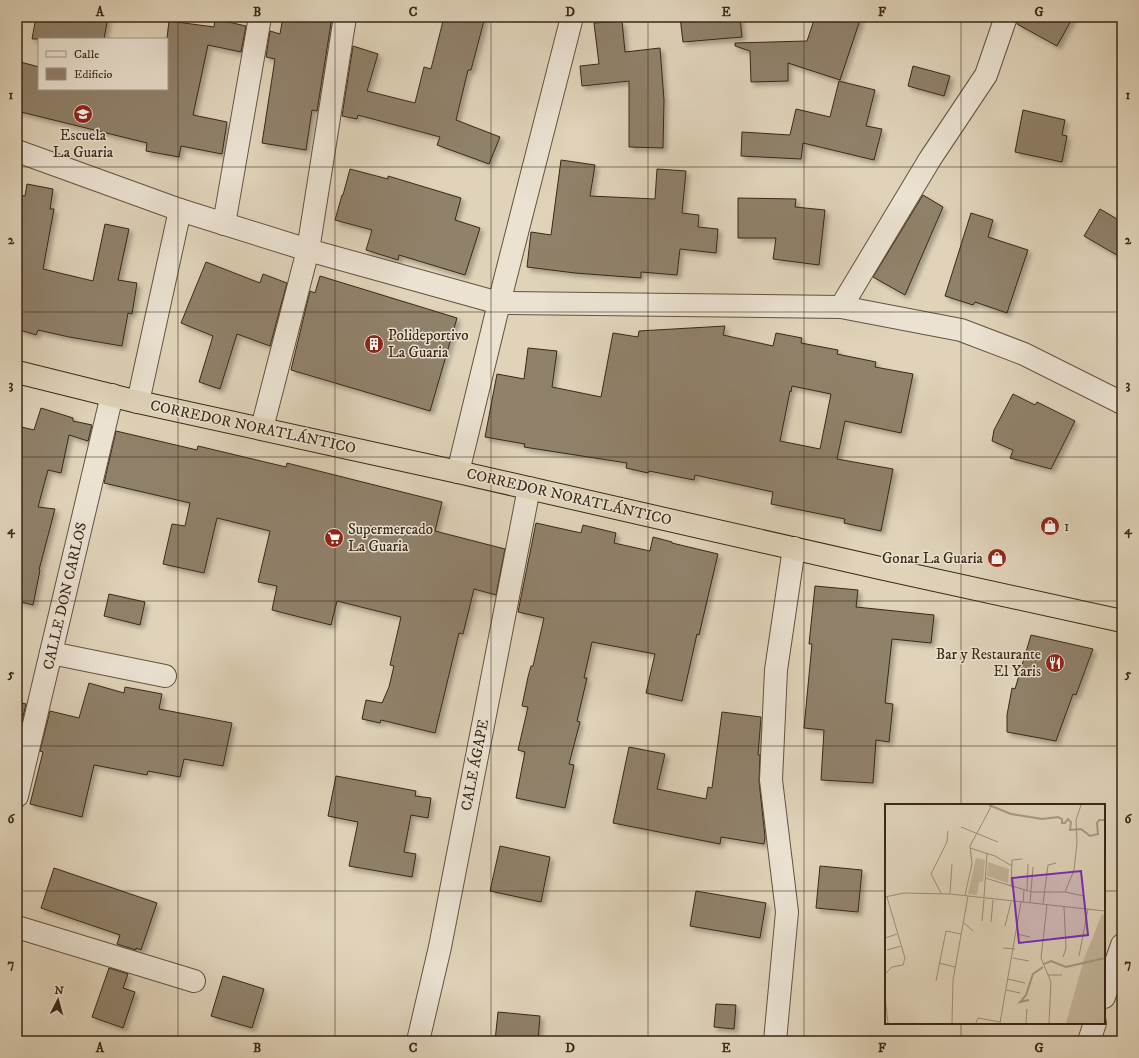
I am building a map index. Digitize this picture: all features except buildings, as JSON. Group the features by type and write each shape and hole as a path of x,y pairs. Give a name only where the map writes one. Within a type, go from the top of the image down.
{"highway":[{"name":"CORREDOR NORATLÁNTICO","path":"17,372 138,402 262,428 1122,621"}],"street":[{"path":"224,224 260,17"},
{"path":"262,428 308,250 345,17"},
{"path":"458,472 499,303 572,17"},
{"path":"841,307 930,159 986,75 1006,17"},
{"path":"17,151 180,210 224,224 308,250 499,303 841,307 961,330 1024,354 1122,403"},
{"path":"138,402 180,210"},
{"name":"CALLE DON CARLOS","path":"17,796 112,395"},
{"name":"CALE ÁGAPE","path":"418,1041 440,947 529,488"},
{"path":"775,1041 787,912 771,772 776,670 794,548"},
{"path":"51,653 165,676"},
{"path":"17,927 194,981"},
{"path":"1105,994 1122,945"},
{"path":"1089,1041 1095,1024"}],"place":[{"name":"Escuela La Guaria","path":"83,114"},
{"name":"Polideportivo La Guaria","path":"374,344"},
{"name":"1","path":"1050,526"},
{"name":"Supermercado La Guaria","path":"334,538"},
{"name":"Gonar La Guaria","path":"997,558"},
{"name":"Bar y Restaurante El Yaris","path":"1055,663"}]}
